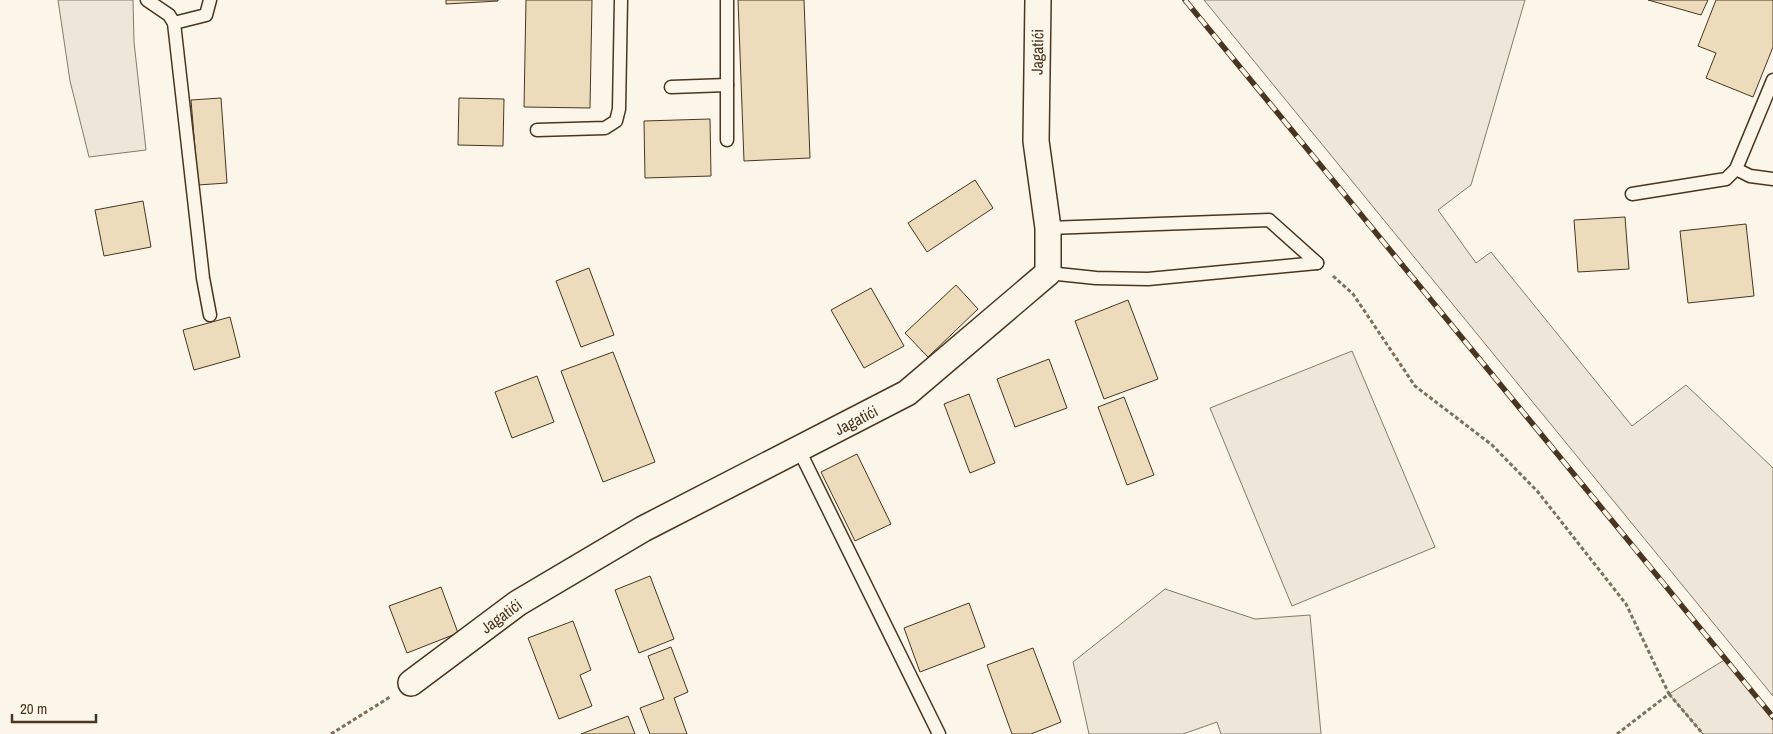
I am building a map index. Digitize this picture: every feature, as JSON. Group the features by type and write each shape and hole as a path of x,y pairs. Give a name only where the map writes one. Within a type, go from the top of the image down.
{"street":[{"name":"Jagatići","path":"411,682 518,603 643,529 907,393 1048,273 1048,228 1036,141 1038,0"}],"lane":[{"path":"147,0 169,15 174,22 203,278 210,315"},
{"path":"174,22 206,15 210,0"},
{"path":"537,130 605,128 616,122 619,109 620,0"},
{"path":"727,0 727,140"},
{"path":"1632,194 1726,179 1736,169 1773,80"},
{"path":"671,87 727,85"},
{"path":"1736,169 1750,176 1773,179"},
{"path":"1048,228 1269,220 1317,262"},
{"path":"1048,273 1096,278 1148,279 1317,262"},
{"path":"799,450 938,734"}],"path":[{"path":"1317,262 1353,294 1415,386 1492,445 1538,492 1626,604 1669,694 1703,734"},
{"path":"331,734 411,682"},
{"path":"1617,734 1669,694"}],"shaded area":[{"path":"58,0 133,0 134,42 146,150 89,157 70,81"},
{"path":"1204,0 1525,0 1471,185 1438,210 1476,263 1491,252 1632,426 1686,385 1773,468 1773,696"},
{"path":"1352,351 1435,547 1292,606 1210,408"},
{"path":"1165,589 1255,619 1310,615 1321,734 1221,734 1217,722 1183,734 1089,734 1073,662"},
{"path":"1726,659 1773,717 1773,734 1703,734 1669,694"}],"building":[{"path":"446,0 498,0 498,1 446,4"},
{"path":"526,0 592,0 590,108 524,107"},
{"path":"738,0 804,0 810,158 744,161"},
{"path":"1648,0 1708,0 1701,15"},
{"path":"1716,0 1773,0 1773,47 1753,97 1706,78 1716,53 1698,46"},
{"path":"221,98 227,183 198,185 191,100"},
{"path":"459,98 504,99 503,146 458,145"},
{"path":"710,119 711,176 645,178 644,121"},
{"path":"975,180 993,208 927,252 908,223"},
{"path":"143,201 151,247 104,256 95,210"},
{"path":"1625,217 1629,269 1578,272 1574,220"},
{"path":"1746,224 1754,296 1688,303 1680,231"},
{"path":"589,268 614,335 581,347 556,281"},
{"path":"956,285 978,309 928,357 905,333"},
{"path":"871,288 904,346 864,368 831,310"},
{"path":"1128,300 1158,379 1104,399 1075,321"},
{"path":"230,317 240,357 194,370 183,330"},
{"path":"613,352 655,462 603,482 561,371"},
{"path":"1049,359 1067,408 1015,427 997,379"},
{"path":"537,376 554,422 512,438 495,392"},
{"path":"969,394 995,463 970,473 944,404"},
{"path":"1124,397 1154,475 1127,485 1098,407"},
{"path":"857,454 891,524 855,541 821,472"},
{"path":"650,576 674,639 639,653 615,590"},
{"path":"441,587 458,633 407,653 389,606"},
{"path":"969,603 985,647 920,672 904,628"},
{"path":"573,621 591,670 580,675 592,706 559,719 528,638"},
{"path":"671,647 688,692 674,698 687,734 650,734 640,708 664,699 648,656"},
{"path":"1033,648 1061,722 1031,734 1012,734 987,665"},
{"path":"628,716 635,734 581,734"}],"railway":[{"path":"1185,0 1773,717"}]}
